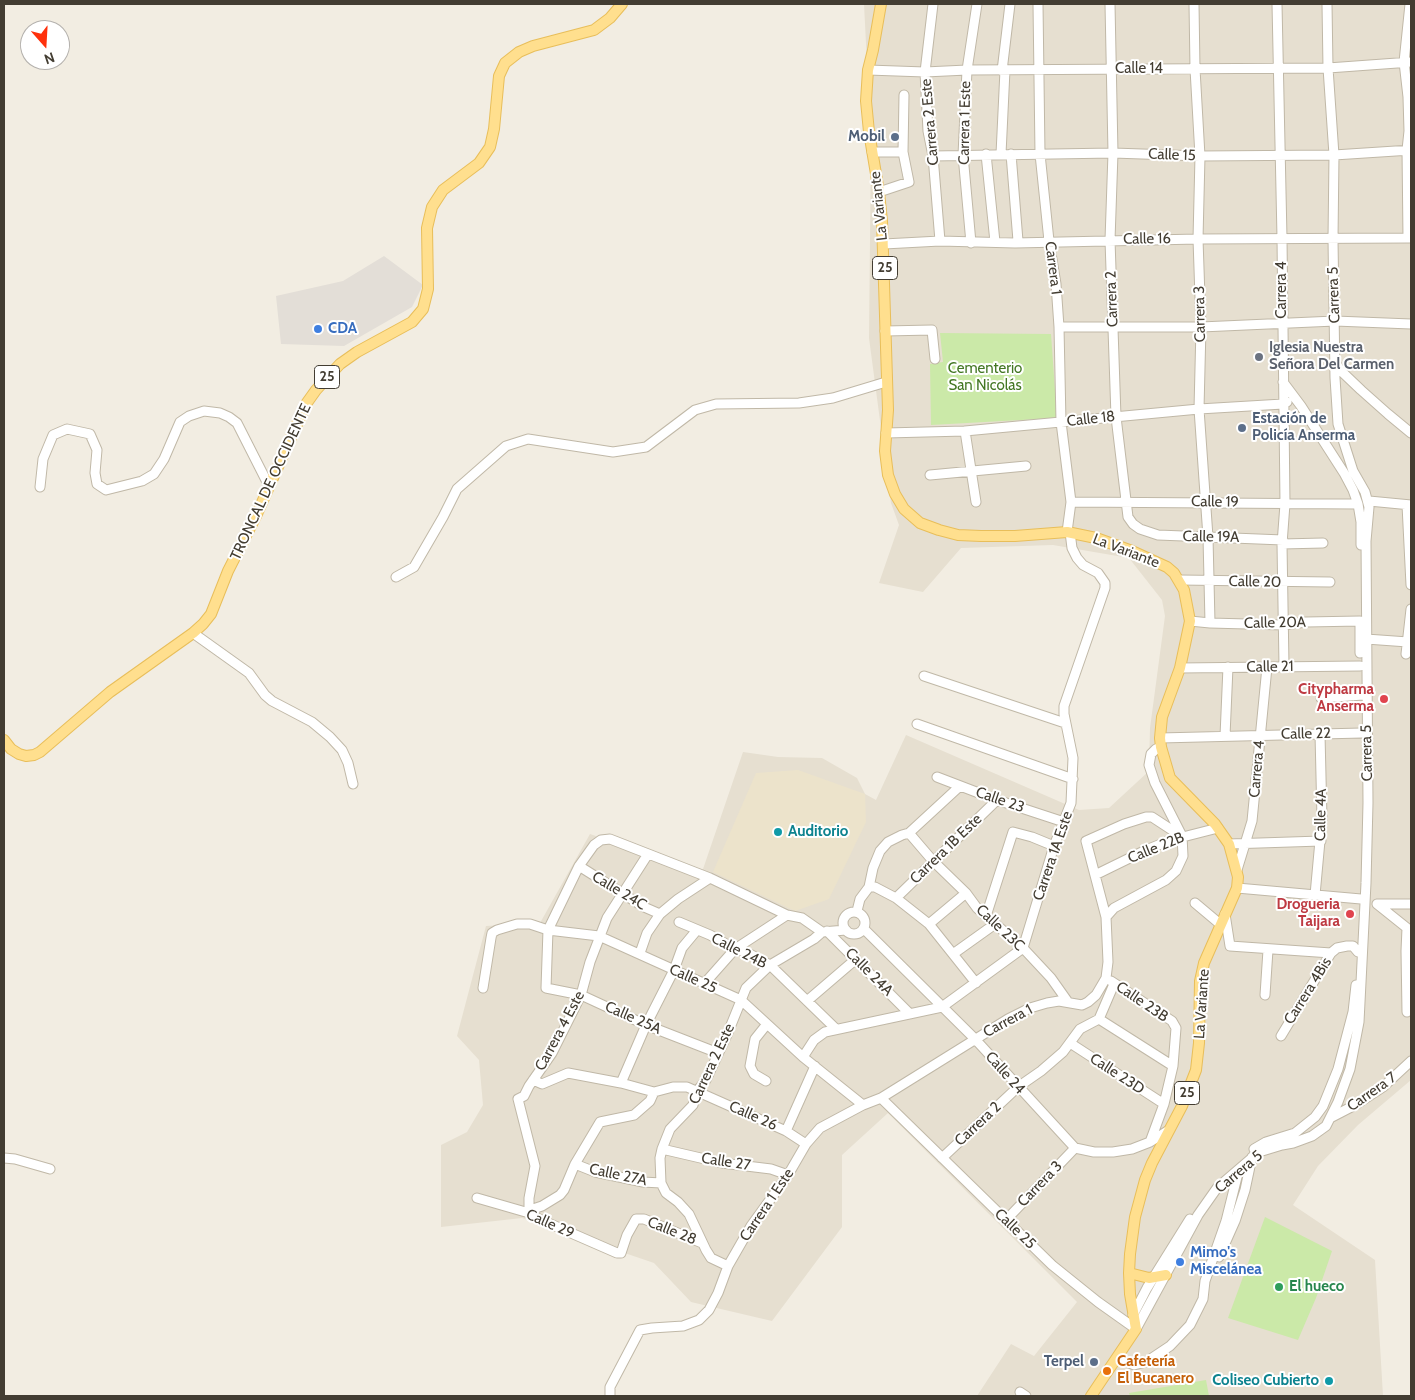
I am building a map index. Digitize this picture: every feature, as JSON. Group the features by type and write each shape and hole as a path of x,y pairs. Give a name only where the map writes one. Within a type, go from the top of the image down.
{"main road":[{"name":"TRONCAL DE OCCIDENTE","path":"4,740 11,749 19,754 26,756 40,752 110,692 193,633 211,614 228,571 256,516 306,404 340,364 357,352 412,322 423,309 428,289 427,228 432,207 443,190 479,163 490,147 499,76 505,63 519,52 533,46 594,30 610,18 622,4"},
{"name":"La Variante","path":"881,4 868,70 866,101 879,192 884,244 888,410 885,452 888,475 895,494 904,508 920,523 958,535 1015,536 1068,532 1096,538 1132,551 1167,567 1180,580 1190,620 1180,668 1165,704 1160,742 1170,778 1218,828 1228,844 1237,870 1237,888 1208,950 1200,981 1199,1043 1196,1070 1182,1106 1152,1163 1139,1198 1132,1235 1129,1272 1136,1329"},
{"path":"1129,1272 1154,1278 1166,1275"},
{"name":"Carrera 5","path":"1094,1393 1136,1329"}],"street":[{"name":"Carrera 2 Este","path":"933,4 925,72 928,131 933,156 940,241"},
{"name":"Carrera 1 Este","path":"971,243 963,155 966,70 977,4"},
{"path":"1001,154 1004,71 1010,4"},
{"name":"Carrera 1","path":"1038,4 1040,154 1049,241 1056,284 1061,422 1071,502 1068,532"},
{"name":"Carrera 2","path":"1110,4 1113,153 1110,240 1116,417 1128,517 1140,529"},
{"name":"Carrera 3","path":"1194,4 1195,69 1200,156 1198,238 1199,409 1208,536 1210,623"},
{"name":"Carrera 4","path":"1278,4 1285,504 1282,542 1284,666"},
{"name":"Carrera 5","path":"1136,1329 1198,1215 1223,1182 1258,1152 1304,1140 1326,1126 1350,1069 1359,1022 1368,804 1366,541 1369,501 1353,471 1338,424 1333,239 1334,154 1326,4"},
{"path":"1410,4 1408,62 1410,238"},
{"name":"Calle 14","path":"868,70 925,72 966,70 1328,68 1408,62"},
{"path":"879,192 909,182 903,152 904,95"},
{"name":"Calle 15","path":"933,156 1113,153 1200,156 1280,155 1409,150"},
{"path":"872,152 903,152"},
{"path":"986,154 995,242"},
{"path":"1011,154 1018,241"},
{"name":"Calle 16","path":"884,244 940,241 971,243 1198,238 1410,238"},
{"path":"1059,327 1200,326 1335,321 1411,324"},
{"path":"885,331 932,330 935,359"},
{"path":"1335,362 1340,370 1361,390 1411,433"},
{"path":"396,577 414,567 457,489 506,446 528,439 613,452 646,447 695,410 716,404 799,403 833,398 886,382"},
{"name":"Carrera 5","path":"1133,1315 1204,1196 1229,1169 1254,1149 1266,1142 1303,1128 1323,1106 1338,1069 1353,1012 1363,901 1363,695 1360,666 1362,595 1361,522 1358,504 1344,473 1301,406 1283,382"},
{"name":"Calle 18","path":"886,433 965,431 1199,409 1283,404 1295,399"},
{"path":"40,487 43,459 53,435 67,429 90,434 97,450 95,473 97,484 106,490 142,480 154,474 164,459 180,422 189,416 204,411 220,413 237,422 268,486"},
{"path":"965,431 976,502"},
{"path":"930,475 1026,466"},
{"path":"1369,501 1409,505 1411,585"},
{"name":"Calle 19","path":"1071,502 1358,504"},
{"name":"Calle 19A","path":"1140,529 1158,536 1208,536 1323,543"},
{"name":"Carrera 1A Este","path":"1022,948 1054,846 1071,803 1073,779 1071,745 1065,723 1064,706 1103,595 1105,583 1098,573 1083,565 1077,558 1068,532"},
{"name":"Calle 20","path":"1180,580 1330,582"},
{"path":"1406,654 1411,610"},
{"name":"Calle 20A","path":"1190,620 1210,623 1284,625 1360,621"},
{"path":"193,633 249,673 265,695 272,701 312,722 330,736 342,750 348,763 353,784"},
{"path":"1366,639 1408,642"},
{"name":"Calle 21","path":"1180,668 1360,666"},
{"path":"1224,736 1228,667"},
{"name":"Carrera 4","path":"1237,870 1252,821 1267,667"},
{"path":"924,676 1065,723"},
{"path":"1321,698 1363,695"},
{"path":"917,724 1073,779"},
{"name":"Calle 22","path":"1160,742 1224,736 1362,733"},
{"name":"Calle 4A","path":"1316,895 1322,819 1320,734"},
{"path":"1106,917 1114,908 1166,880 1176,871 1183,856 1182,836 1155,783 1149,765 1151,754 1160,742"},
{"name":"Calle 23","path":"936,777 1064,822"},
{"path":"857,911 860,899 869,887 880,851 888,842 909,833 960,786"},
{"name":"Carrera 1B Este","path":"896,898 997,800"},
{"path":"1150,1142 1164,1104 1172,1066 1099,1019 1110,981 1106,917 1086,841 1124,824 1152,816 1182,836"},
{"name":"Calle 22B","path":"1095,875 1146,850 1182,836 1218,828"},
{"path":"986,916 1013,832 1054,846"},
{"name":"Calle 23C","path":"909,833 933,861 966,893 977,908 1022,948 1051,978 1068,1002"},
{"name":"Calle 24A","path":"579,866 594,845 601,840 610,839 710,878 787,915 802,918 824,932 856,959 910,1014"},
{"path":"1228,844 1321,841"},
{"name":"Carrera 4 Este","path":"530,1211 530,1192 535,1166 518,1099 524,1096 552,1053 582,995 590,962 607,918 648,854"},
{"path":"548,930 579,866"},
{"name":"Calle 24C","path":"579,866 622,894 660,914"},
{"path":"640,954 647,933 660,914 678,899 710,878"},
{"path":"869,887 875,887 896,898 930,924 976,983"},
{"path":"1237,888 1316,895 1377,904 1411,904"},
{"path":"930,924 966,893"},
{"path":"1195,903 1220,924"},
{"path":"1377,904 1407,928 1409,933 1406,951 1407,1012 1411,996"},
{"path":"857,911 865,922 864,929 859,933 852,934 843,925 845,916 849,912 857,911"},
{"path":"1225,914 1230,946 1268,950 1334,951 1353,946 1358,952"},
{"path":"704,984 735,949 787,915"},
{"name":"Calle 24B","path":"679,922 770,965 836,1030"},
{"name":"Calle 25","path":"483,988 492,933 517,924 536,925 548,930 599,936 740,1000 803,1057 863,1105"},
{"path":"953,954 995,924"},
{"name":"Calle 24","path":"864,929 975,1039 1075,1148"},
{"name":"Calle 25A","path":"548,930 546,988 582,995 646,1025 718,1053"},
{"path":"621,1083 646,1025 674,970 682,948 697,930"},
{"path":"824,932 846,930"},
{"name":"Carrera 2 Este","path":"661,1183 660,1158 670,1129 693,1105 697,1091 706,1080 746,988 770,965 814,940 824,932"},
{"path":"803,1057 814,1040 825,1032 942,1007 1022,948"},
{"path":"1265,995 1268,950"},
{"name":"Carrera 4Bis","path":"1281,1036 1334,951"},
{"path":"807,1001 856,959"},
{"name":"Carrera 1","path":"806,1144 820,1128 863,1105 881,1098 1008,1019 1030,1008 1047,1003 1068,1002 1082,1005 1088,1002 1110,981"},
{"name":"Calle 23B","path":"1110,981 1172,1021 1176,1028 1172,1066"},
{"name":"Carrera 2","path":"942,1158 1018,1087 1041,1071 1070,1043 1080,1029 1099,1019"},
{"path":"766,1081 754,1074 750,1066 755,1039 767,1024"},
{"name":"Calle 23D","path":"1070,1043 1164,1104"},
{"name":"Carrera 7","path":"1330,1118 1357,1104 1383,1087 1411,1061"},
{"path":"786,1131 816,1066"},
{"path":"533,1080 542,1084 568,1073 621,1083 654,1092 673,1087 697,1091"},
{"name":"Calle 26","path":"697,1091 786,1131 806,1144"},
{"path":"530,1211 560,1195 564,1190 575,1164 600,1122 634,1115 650,1101 654,1092"},
{"name":"Calle 25","path":"881,1098 1052,1265 1098,1302 1136,1329"},
{"path":"1075,1148 1094,1152 1132,1149 1150,1142 1169,1130"},
{"name":"Carrera 1 Este","path":"610,1396 610,1387 640,1330 683,1326 699,1320 709,1310 718,1294 728,1266 752,1226 788,1175 806,1144"},
{"name":"Carrera 3","path":"1006,1220 1075,1148"},
{"name":"Calle 27","path":"662,1149 722,1163 771,1169 788,1175"},
{"path":"1205,1281 1222,1252 1235,1221 1245,1190 1252,1157"},
{"path":"4,1158 50,1168"},
{"name":"Calle 27A","path":"575,1164 595,1172 643,1182 661,1183"},
{"path":"1118,1358 1134,1365 1146,1362 1170,1346 1186,1330 1203,1298 1205,1281 1226,1221 1239,1168"},
{"path":"661,1183 666,1193 689,1214 702,1242"},
{"name":"Calle 29","path":"477,1198 530,1211 539,1219 617,1253 622,1253 627,1235 636,1219"},
{"name":"Calle 28","path":"636,1219 644,1219 702,1242 711,1258 728,1266"}],"shaded area":[{"path":"864,4 1411,4 1411,1080 1358,1125 1318,1166 1293,1205 1375,1260 1383,1396 977,1396 1011,1344 1034,1356 1077,1302 888,1113 842,1155 842,1227 772,1321 691,1302 654,1263 522,1218 441,1227 441,1145 467,1132 483,1105 479,1060 457,1036 486,926 540,923 590,834 702,872 743,752 778,757 822,758 857,778 865,794 876,800 906,735 1079,810 1109,808 1149,771 1150,728 1165,616 1162,600 1129,558 1053,545 961,548 923,592 879,583 899,525 891,503 869,338 871,142"},
{"path":"384,256 423,285 412,307 344,346 281,344 276,296 343,281"},
{"path":"798,770 865,794 866,822 829,899 795,911 713,872 756,773"}],"green space":[{"name":"Cementerio San Nicolás","path":"940,333 1051,334 1057,418 931,425 930,364 943,362"},
{"name":"El hueco","path":"1265,1217 1332,1251 1316,1298 1298,1340 1228,1318"},
{"path":"1206,1380 1209,1396 1130,1396 1129,1393"}],"place":[{"name":"Mobil","path":"895,137"},
{"name":"CDA","path":"318,329"},
{"name":"Iglesia Nuestra Señora Del Carmen","path":"1259,357"},
{"name":"Estación de Policía Anserma","path":"1242,428"},
{"name":"Citypharma Anserma","path":"1384,699"},
{"name":"Auditorio","path":"778,832"},
{"name":"Drogueria Taijara","path":"1350,914"},
{"name":"Mimo's Miscelánea","path":"1180,1262"},
{"name":"El hueco","path":"1279,1287"},
{"name":"Terpel","path":"1094,1362"},
{"name":"Cafetería El Bucanero","path":"1107,1371"},
{"name":"Coliseo Cubierto","path":"1329,1381"}]}
